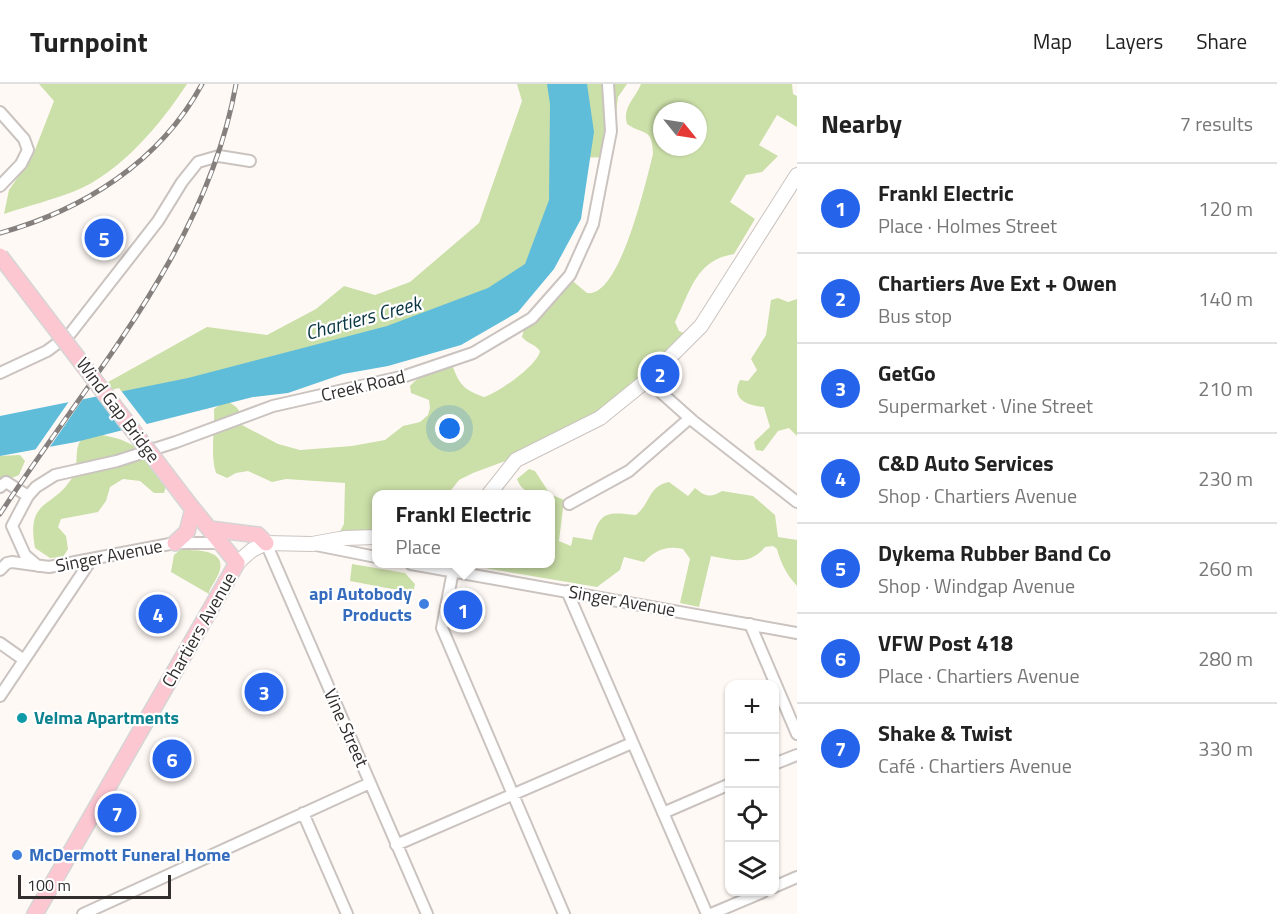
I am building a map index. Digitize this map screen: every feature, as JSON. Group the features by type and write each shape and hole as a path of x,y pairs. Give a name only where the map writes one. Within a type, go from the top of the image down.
{"main road":[{"name":"Wind Gap Bridge","path":"0,256 237,563"},
{"path":"175,543 187,532 191,506"},
{"path":"210,529 258,535 266,543"},
{"name":"Chartiers Avenue","path":"35,914 237,563"}],"street":[{"name":"Creek Road","path":"38,566 25,555 12,526 28,496 36,487 55,475 117,461 273,406 405,376 473,353 532,318 570,275 593,224 611,131 608,84"},
{"path":"0,112 24,139 28,150 21,165 0,186"},
{"path":"0,373 47,351 70,334 158,221 186,176 198,162 219,156 250,161"},
{"path":"493,490 516,460 600,418 647,380 701,326 797,176"},
{"path":"647,380 690,418 797,502"},
{"path":"569,504 629,471 690,418"},
{"path":"0,487 6,482 28,496"},
{"path":"312,544 345,538 372,537"},
{"name":"Singer Avenue","path":"0,570 7,563 12,562 38,566 64,566 175,543 222,543"},
{"path":"237,563 252,550 266,543 312,544 372,556"},
{"name":"Vine Street","path":"266,543 427,914"},
{"path":"0,696 91,560"},
{"name":"Singer Avenue","path":"435,568 797,633"},
{"path":"453,571 442,628 564,914"},
{"path":"567,591 709,914 751,896"},
{"path":"750,624 797,734"},
{"path":"0,643 24,660"},
{"path":"396,845 632,743"},
{"path":"779,762 797,755"},
{"path":"83,914 370,783"},
{"path":"663,813 725,786"},
{"path":"303,813 347,914"},
{"path":"779,884 797,877"}],"green space":[{"path":"39,84 187,84 152,131 108,172 75,191 4,214 9,190 33,155 54,101"},
{"path":"517,84 627,84 618,97 611,157 571,158 544,254 494,315 111,404 101,386 207,327 267,335 316,309 344,286 375,295 410,282 479,223 522,101"},
{"path":"641,84 792,84 793,94 797,96 797,127 777,115 759,145 778,156 762,172 746,175 730,202 755,219 734,254 721,257 711,263 696,278 675,322 679,331 689,335 601,413 511,459 459,480 451,490 372,490 372,535 337,537 344,524 345,483 286,479 272,482 248,471 236,473 227,478 216,473 213,450 214,409 225,401 238,410 242,425 278,444 300,450 352,446 385,440 403,426 420,422 428,415 429,400 411,393 410,386 424,375 453,367 464,386 484,397 525,371 538,357 540,351 522,337 524,329 569,278 587,293 599,290 621,258 630,236 653,154 649,136 627,124 626,113"},
{"path":"778,298 788,302 797,299 797,436 789,428 778,431 763,451 756,450 754,442 770,427 764,407 747,403 739,397 737,392 740,380 748,381 757,370 751,359 766,335 771,300"},
{"path":"90,433 128,442 135,447 167,483 164,493 154,493 140,481 123,479 110,487 106,501 98,512 61,519 58,527 66,536 68,549 63,557 50,558 35,548 34,520 37,512 72,478 80,442"},
{"path":"20,455 25,461 19,475 0,483 0,456"},
{"path":"529,469 535,471 547,490 525,490 517,479"},
{"path":"669,482 688,496 695,488 708,496 722,491 753,496 775,515 778,537 797,540 797,586 780,560 777,549 773,546 765,547 747,559 734,560 711,556 699,607 680,603 690,559 683,549 662,550 652,554 644,562 624,557 620,570 597,587 485,568 555,568 555,496 564,500 559,541 571,546 573,537 592,540 598,523 606,516 611,514 636,515 657,487"},
{"path":"180,550 204,551 217,557 220,569 209,594 171,572 174,555"},
{"path":"352,564 405,573 415,584 413,593 350,581"}],"water":[{"path":"547,84 587,84 594,132 581,219 554,269 518,312 461,345 388,366 343,374 288,393 253,397 76,442 0,456 0,416 188,378 387,326 488,288 525,264 549,200 550,104"}],"pier":[{"path":"119,388 149,427 124,433 96,394"},
{"path":"85,396 47,451 33,453 70,400"}],"railway":[{"path":"0,233 61,211 116,179 142,159 164,137 185,112 202,84"},
{"path":"0,514 106,361 172,256 199,202 221,144 236,84"}],"place":[{"name":"Dykema Rubber Band Co","path":"104,238"},
{"name":"Chartiers Ave Ext + Owen","path":"660,374"},
{"name":"api Autobody Products","path":"424,604"},
{"name":"Frankl Electric","path":"463,610"},
{"name":"C&D Auto Services","path":"158,614"},
{"name":"GetGo","path":"264,692"},
{"name":"Velma Apartments","path":"22,718"},
{"name":"VFW Post 418","path":"172,759"},
{"name":"Shake & Twist","path":"117,813"},
{"name":"McDermott Funeral Home","path":"17,855"}],"water label":[{"name":"Chartiers Creek","path":"363,318"}]}
